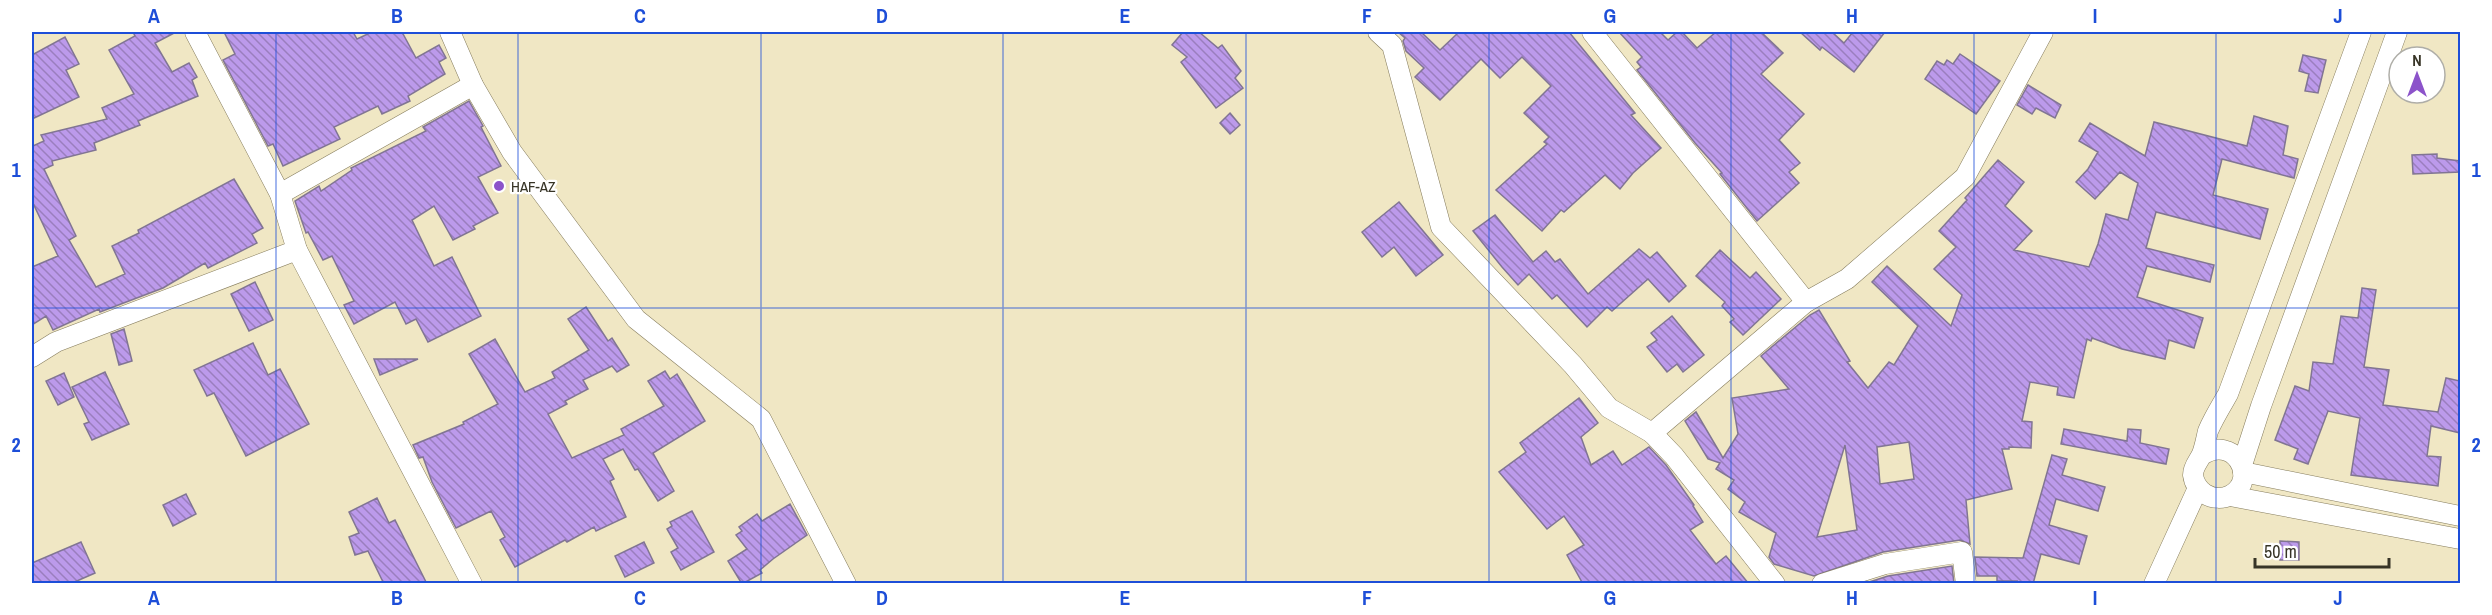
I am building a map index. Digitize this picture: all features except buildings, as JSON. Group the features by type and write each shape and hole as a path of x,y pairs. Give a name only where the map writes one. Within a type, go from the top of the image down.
{"street":[{"path":"195,32 280,194 297,250 472,584"},
{"path":"450,32 473,85 512,152 636,319 761,419 846,584"},
{"path":"1378,32 1392,45 1441,227 1573,365 1609,408 1652,433 1674,456 1775,584"},
{"path":"1592,32 1806,302"},
{"path":"1652,433 1806,302 1847,279 1965,177 2043,32"},
{"path":"2361,32 2228,394 2209,431 2193,475 2198,488 2209,496 2223,498 2230,496 2460,539"},
{"path":"2230,496 2240,486 2261,406 2397,32"},
{"path":"280,194 473,85"},
{"path":"32,357 56,342 297,250"},
{"path":"2201,456 2214,449 2228,450 2234,454 2243,469 2460,516"},
{"path":"2154,584 2198,488"},
{"path":"1822,584 1885,564 1962,552 1966,584"}],"place":[{"name":"HAF-AZ","path":"499,186"}]}
